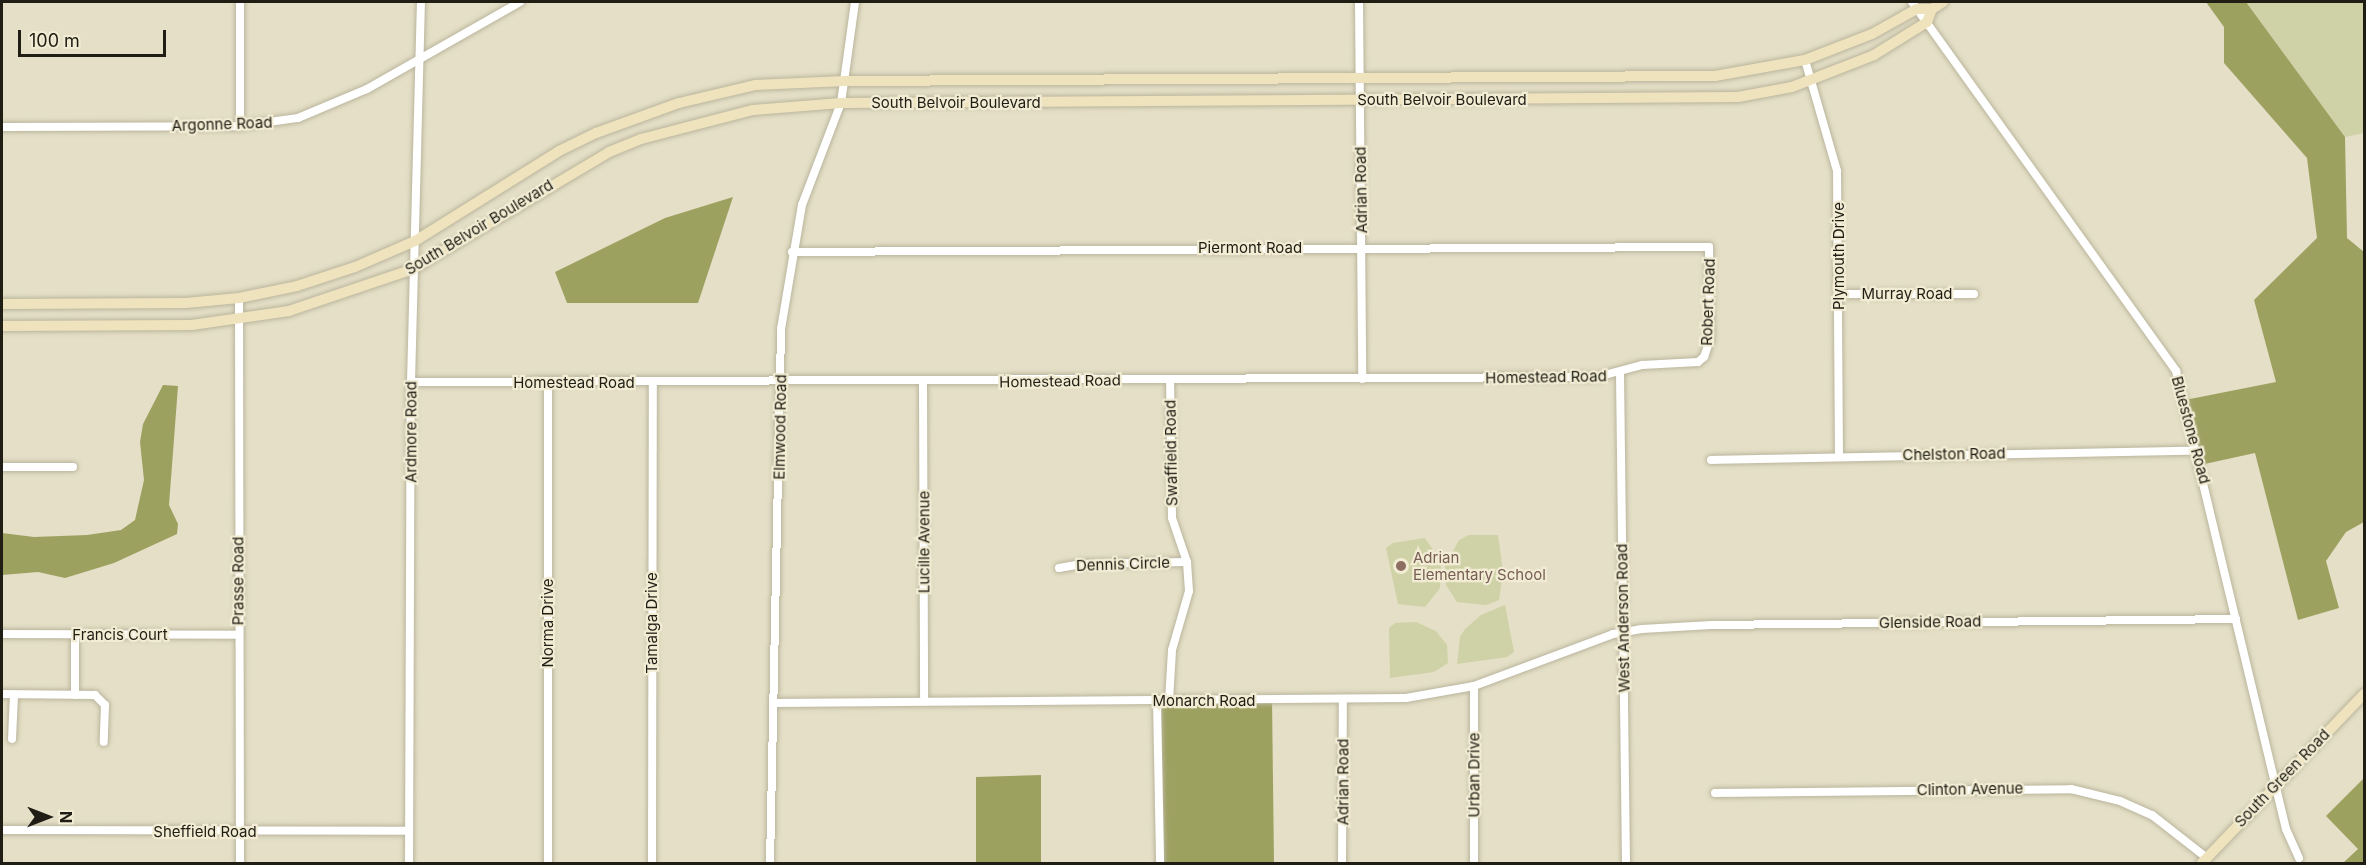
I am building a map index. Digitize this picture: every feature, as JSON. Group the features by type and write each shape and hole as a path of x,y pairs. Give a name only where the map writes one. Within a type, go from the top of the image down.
{"street":[{"path":"240,2 240,126"},
{"name":"Ardmore Road","path":"409,864 411,382 421,2"},
{"name":"Argonne Road","path":"2,127 269,124 329,107 520,2"},
{"name":"Elmwood Road","path":"770,864 782,382 781,329 792,252 802,205 841,103 855,2"},
{"name":"Adrian Road","path":"1359,2 1362,379"},
{"path":"1927,22 1932,9 1943,2"},
{"name":"South Belvoir Boulevard","path":"2,304 132,304 239,298 355,267 415,241 559,152 648,112 755,86 845,81 1715,76 1805,60 1864,38 1915,5 1932,9"},
{"name":"Bluestone Road","path":"1915,5 2164,350 2179,380 2286,829 2299,858"},
{"name":"South Belvoir Boulevard","path":"2,326 192,325 240,321 290,311 413,269 575,169 641,139 753,110 841,103 1714,99 1767,94 1812,81 1874,55 1927,22"},
{"name":"Plymouth Drive","path":"1805,60 1837,171 1839,456"},
{"name":"Piermont Road","path":"792,252 1709,247"},
{"name":"Robert Road","path":"1704,357 1710,340 1709,247"},
{"name":"Murray Road","path":"1839,294 1974,294"},
{"name":"Prasse Road","path":"239,298 240,864"},
{"name":"Homestead Road","path":"411,382 923,382 1598,377 1620,373 1641,365 1689,364 1704,357"},
{"name":"West Anderson Road","path":"1620,373 1626,864"},
{"name":"Swaffield Road","path":"1169,701 1172,650 1190,591 1186,562 1171,505 1170,380"},
{"name":"Norma Drive","path":"548,382 548,864"},
{"name":"Lucille Avenue","path":"923,382 924,701"},
{"name":"Tamalga Drive","path":"652,864 653,383"},
{"name":"Chelston Road","path":"1711,460 2197,451"},
{"path":"2,467 73,468"},
{"name":"Dennis Circle","path":"1059,568 1082,564 1186,562"},
{"name":"Glenside Road","path":"1624,631 1711,625 2236,619"},
{"name":"Monarch Road","path":"773,703 1406,698 1474,686 1624,631"},
{"name":"Francis Court","path":"2,634 238,635"},
{"path":"75,634 75,695"},
{"name":"Urban Drive","path":"1474,686 1474,864"},
{"path":"2,694 95,695 102,700 104,742"},
{"path":"12,739 14,694"},
{"name":"South Green Road","path":"2204,861 2276,783 2364,694"},
{"name":"Adrian Road","path":"1342,864 1343,700"},
{"path":"1157,701 1160,864"},
{"name":"Clinton Avenue","path":"1715,793 2071,789 2120,801 2152,815 2204,861"},
{"name":"Sheffield Road","path":"2,830 409,831"}],"green space":[{"path":"2206,2 2246,2 2345,137 2347,238 2364,252 2364,522 2346,532 2326,561 2339,608 2298,620 2255,453 2200,465 2185,400 2276,382 2254,300 2317,238 2307,158 2224,63 2224,27"},
{"path":"2246,2 2364,2 2364,133 2345,137"},
{"path":"733,197 698,303 567,303 555,272 665,218"},
{"path":"163,385 178,386 169,505 178,524 177,534 114,563 65,578 38,572 2,575 2,533 34,537 87,535 121,530 135,520 144,480 140,442 143,424"},
{"path":"1469,535 1498,535 1503,572 1499,600 1486,605 1457,602 1446,585 1445,566 1459,540"},
{"path":"1425,538 1441,562 1440,588 1425,607 1398,604 1386,548 1393,543"},
{"path":"1505,605 1514,652 1507,657 1457,664 1460,637 1465,629 1481,615"},
{"path":"1416,622 1436,631 1447,645 1448,663 1434,672 1390,678 1389,628 1395,623"},
{"path":"1272,700 1274,863 1160,863 1157,701"},
{"path":"1041,775 1041,863 976,863 976,777"},
{"path":"2364,778 2364,863 2343,863 2358,849 2326,816"}],"place":[{"name":"Adrian Elementary School","path":"1401,566"}]}
